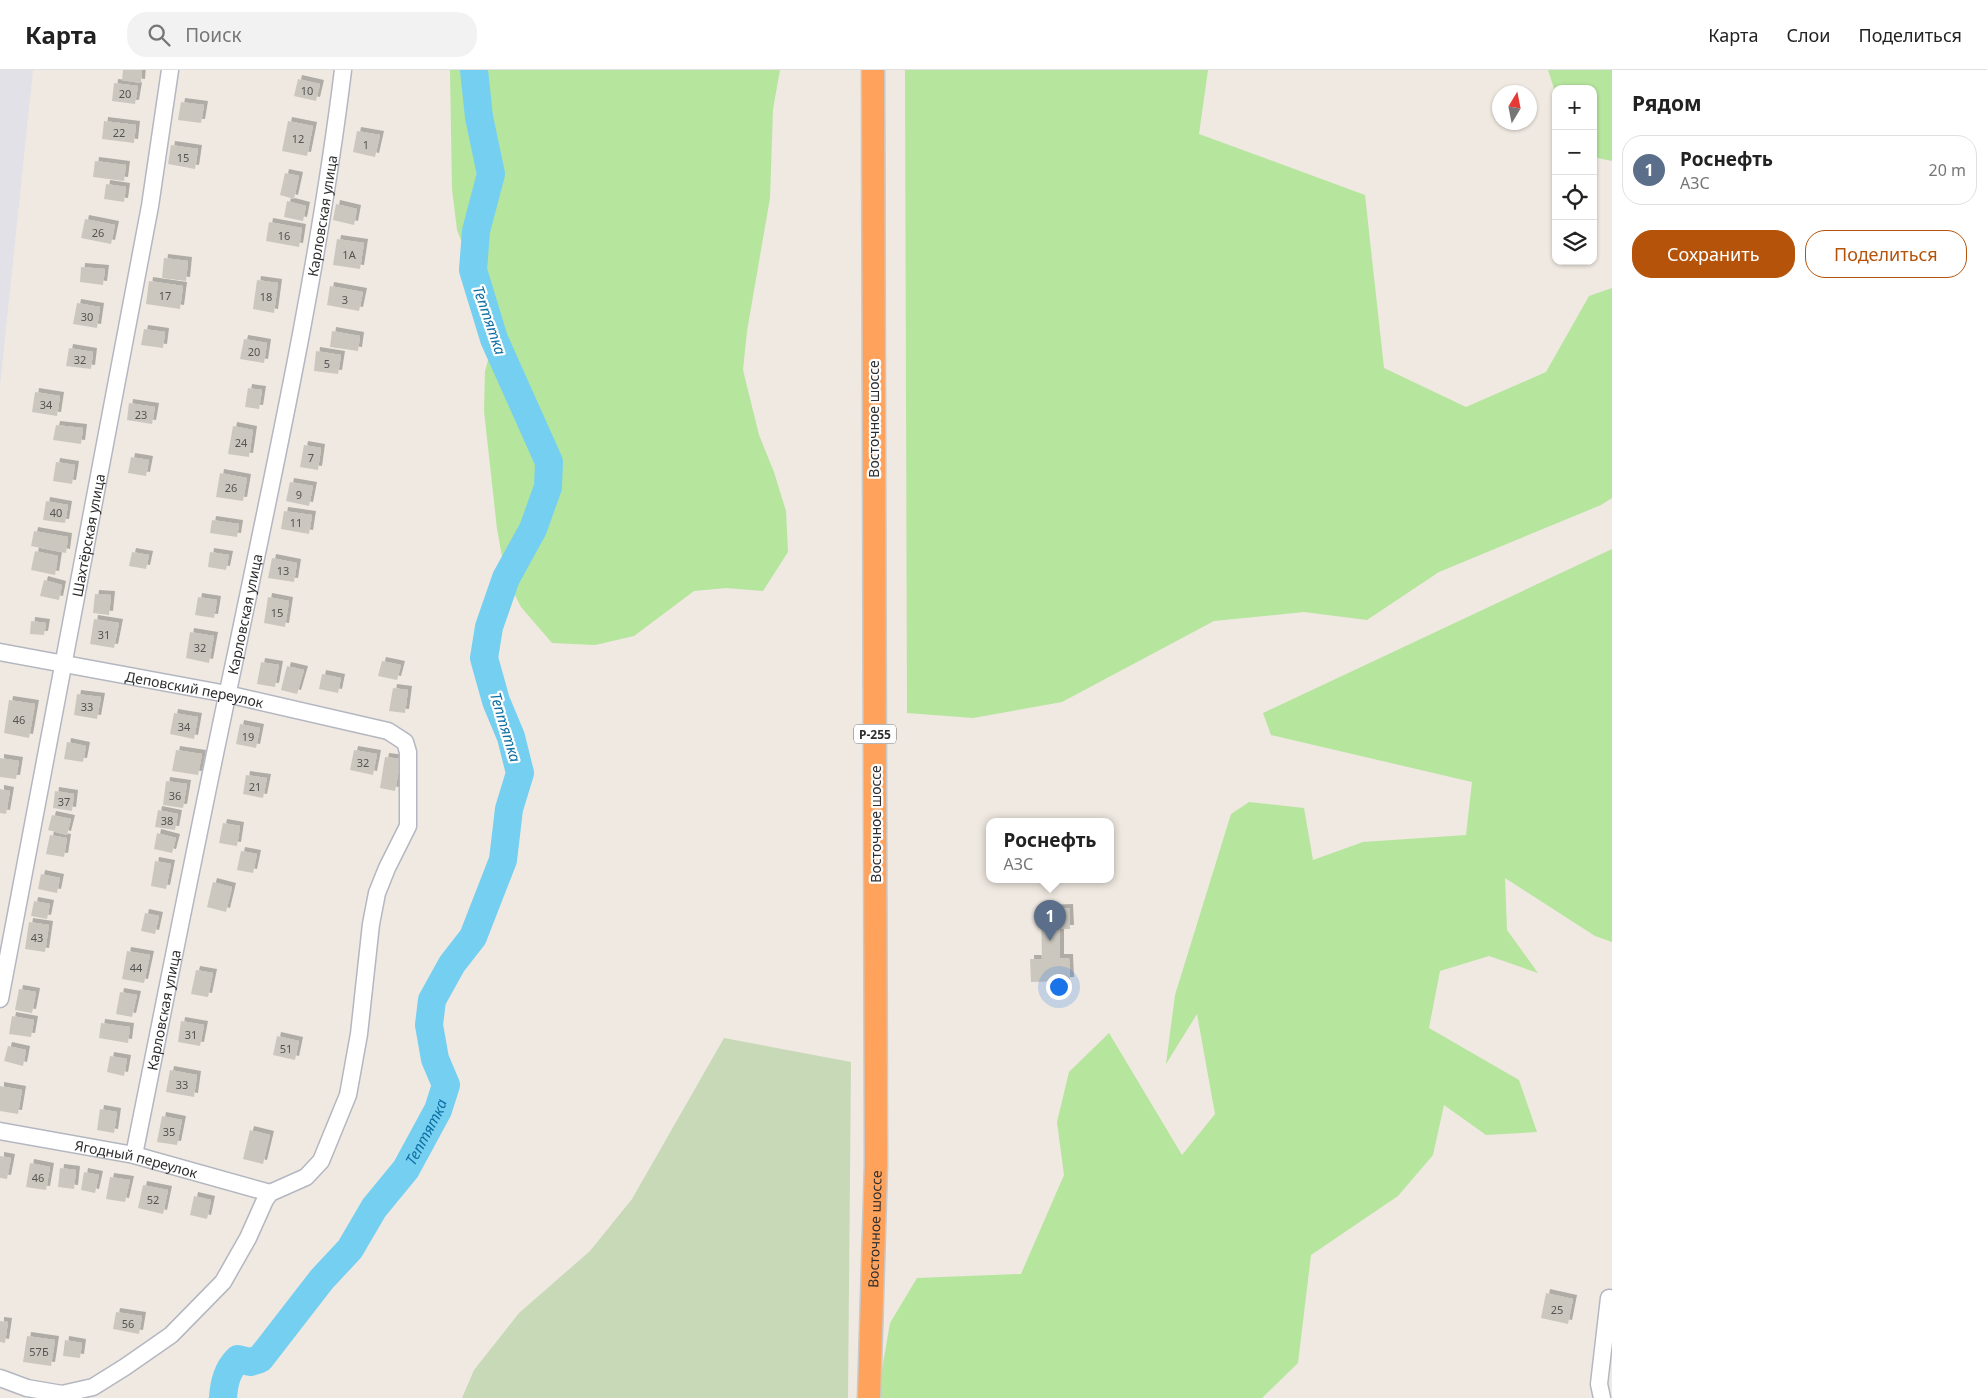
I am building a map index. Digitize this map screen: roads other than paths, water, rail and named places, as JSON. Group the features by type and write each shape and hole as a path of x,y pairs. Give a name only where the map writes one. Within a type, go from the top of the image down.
{"highway":[{"name":"Восточное шоссе","path":"869,1398 876,1164 873,70"}],"street":[{"name":"Шахтёрская улица","path":"0,999 150,206 170,70"},
{"name":"Карловская улица","path":"134,1155 227,694 298,358 333,150 344,70"},
{"name":"Деповский переулок","path":"0,652 227,694 388,731 404,742 408,752 408,826 377,893 371,924 359,1034 348,1095 321,1161 301,1180 270,1193"},
{"name":"Ягодный переулок","path":"0,1131 134,1155 270,1193"},
{"path":"0,1378 27,1388 62,1394 92,1387 125,1367 171,1335 223,1282 248,1238 264,1200 270,1193"},
{"path":"1602,1398 1599,1384 1609,1298"}],"waterway":[{"name":"Тептятка","path":"223,1398 227,1377 234,1363 238,1359 250,1362 260,1359 322,1279 350,1249 374,1208 406,1169 438,1110 446,1085 435,1059 429,1025 432,1000 452,964 473,937 503,860 509,809 520,773 511,737 496,701 484,658 489,627 506,578 533,529 548,487 549,462 494,339 473,270 476,231 491,174 479,117 474,70"}],"place":[{"name":"Роснефть","path":"1050,941"}]}
